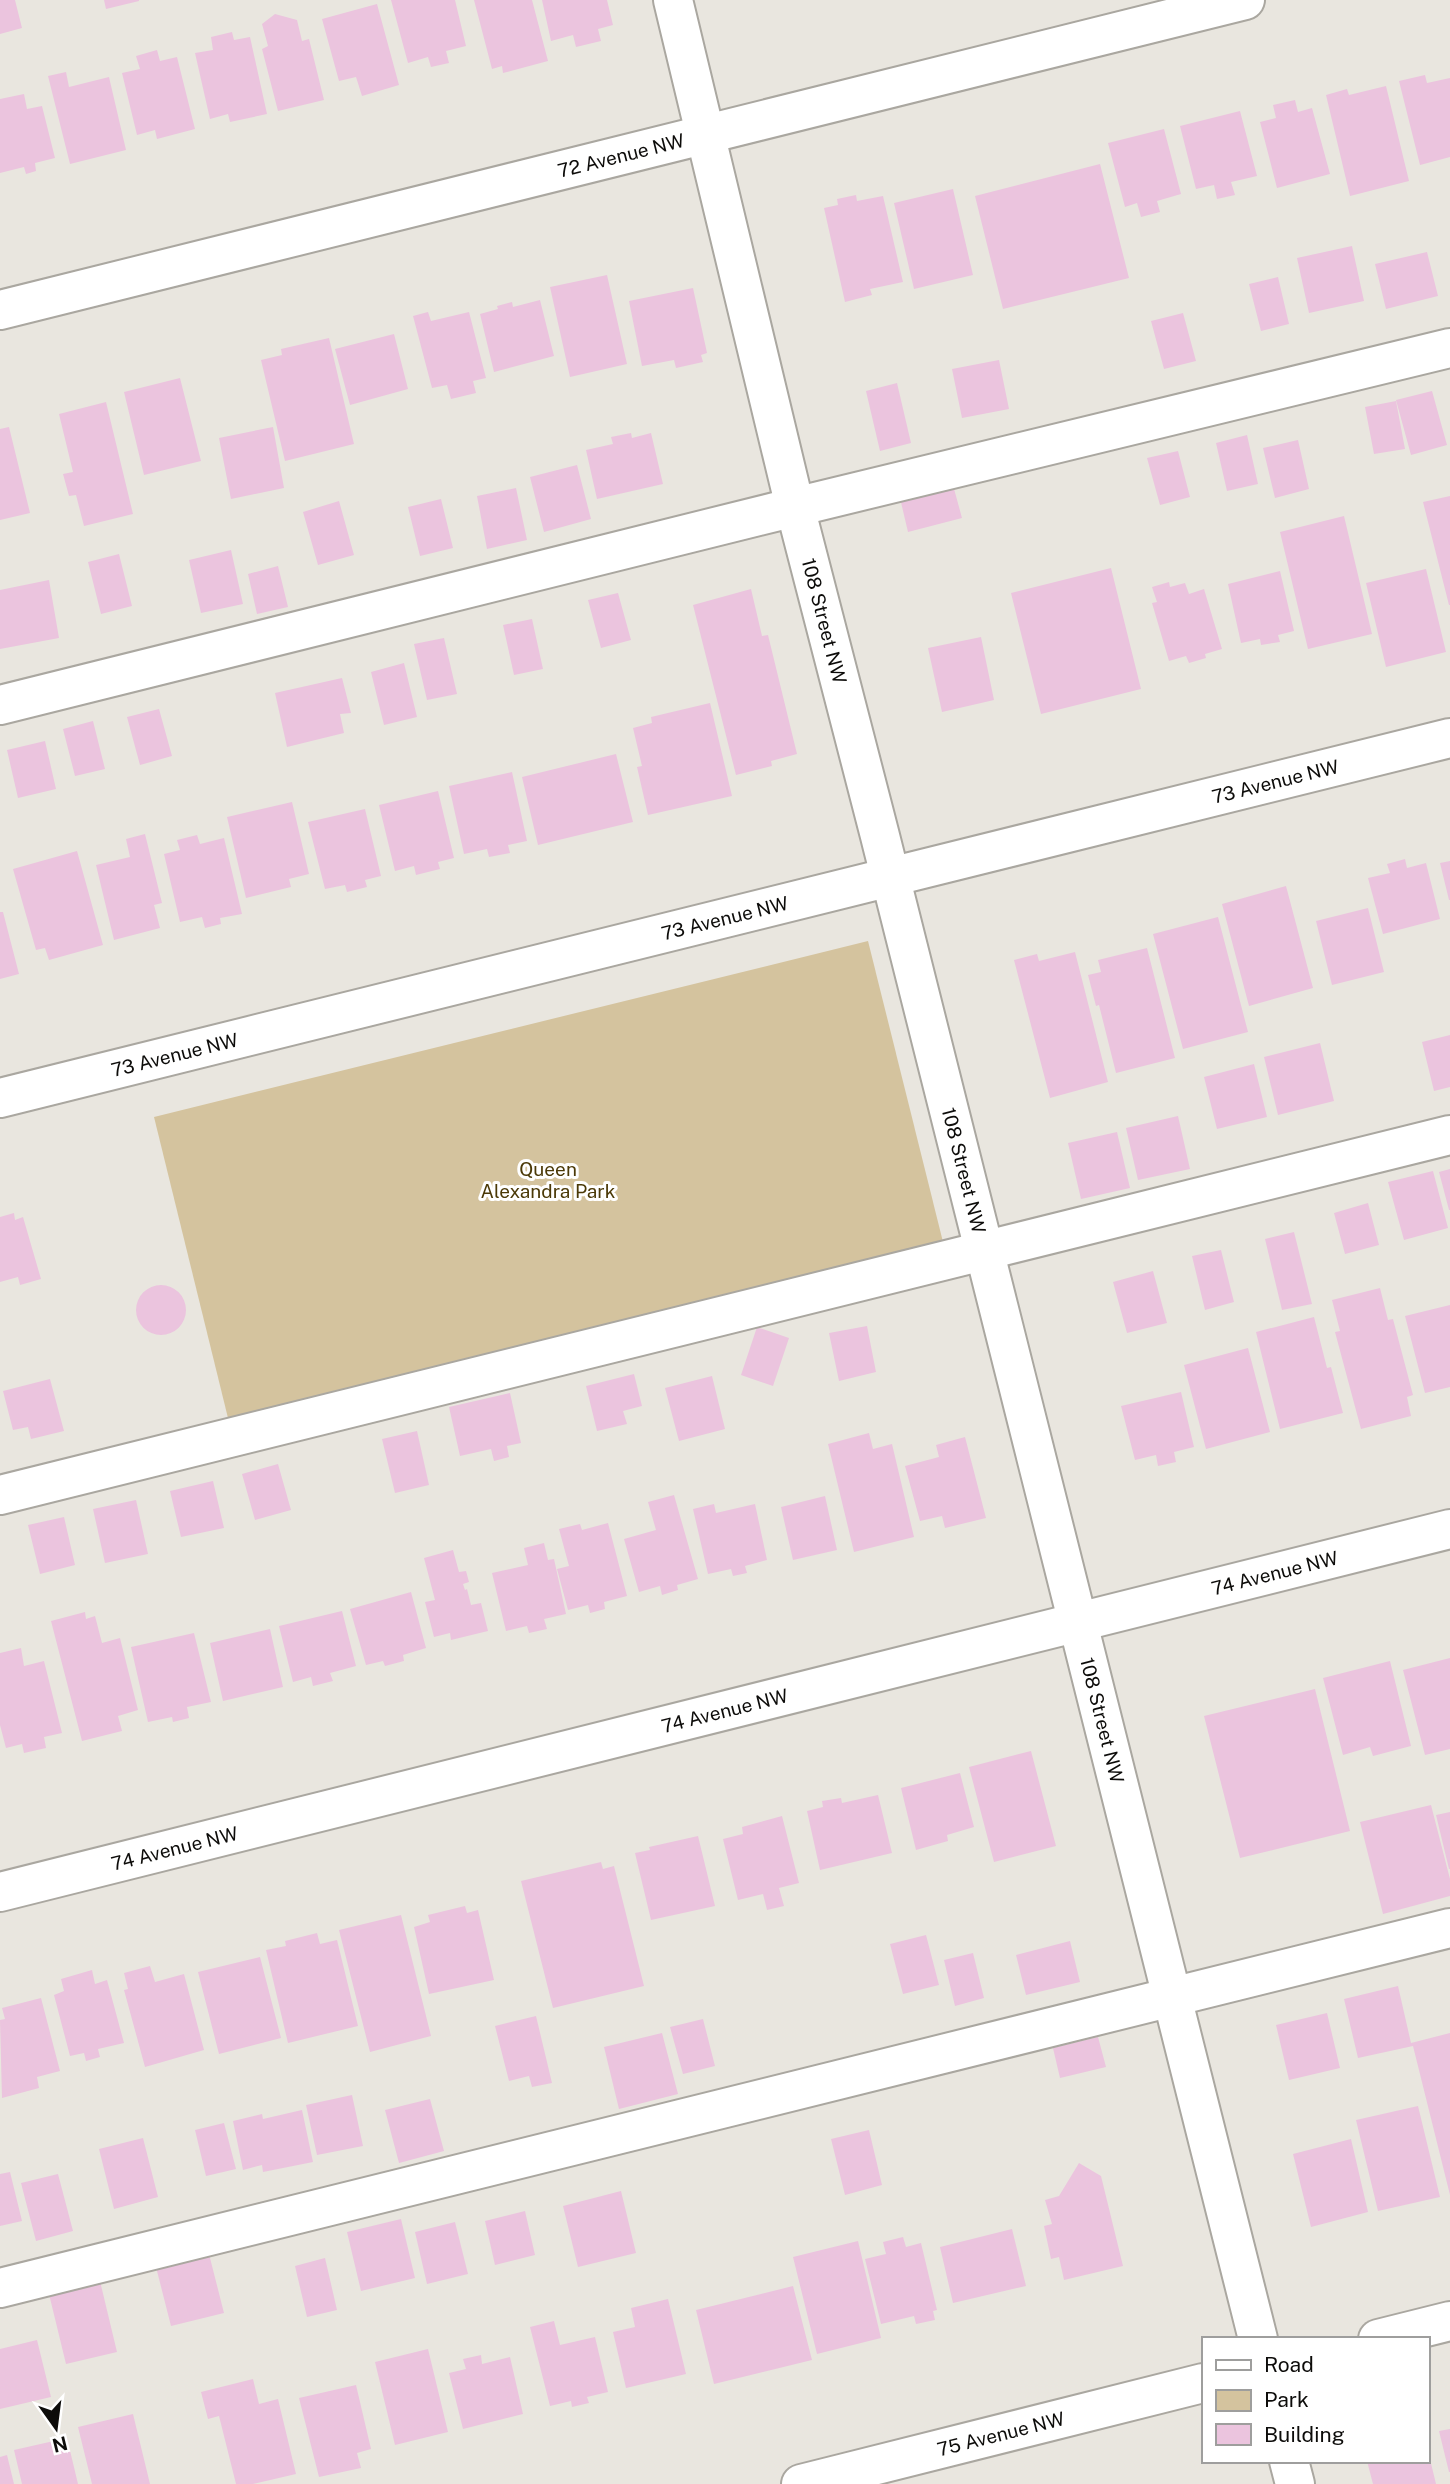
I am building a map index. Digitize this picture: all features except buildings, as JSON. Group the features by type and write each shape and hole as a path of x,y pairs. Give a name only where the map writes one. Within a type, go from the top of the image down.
{"street":[{"name":"108 Street NW","path":"673,0 795,507 1257,2337"},
{"name":"72 Avenue NW","path":"0,310 1245,0"},
{"path":"0,705 795,507 1450,348"},
{"name":"73 Avenue NW","path":"0,1098 1450,738"},
{"path":"0,1495 1450,1135"},
{"name":"74 Avenue NW","path":"0,1892 1450,1529"},
{"path":"0,2288 1450,1928"},
{"path":"1386,2337 1450,2321"},
{"name":"75 Avenue NW","path":"801,2484 1202,2383"},
{"path":"1290,2463 1295,2484"}],"green space":[{"name":"Queen Alexandra Park","path":"868,941 943,1242 228,1418 154,1117"}]}
